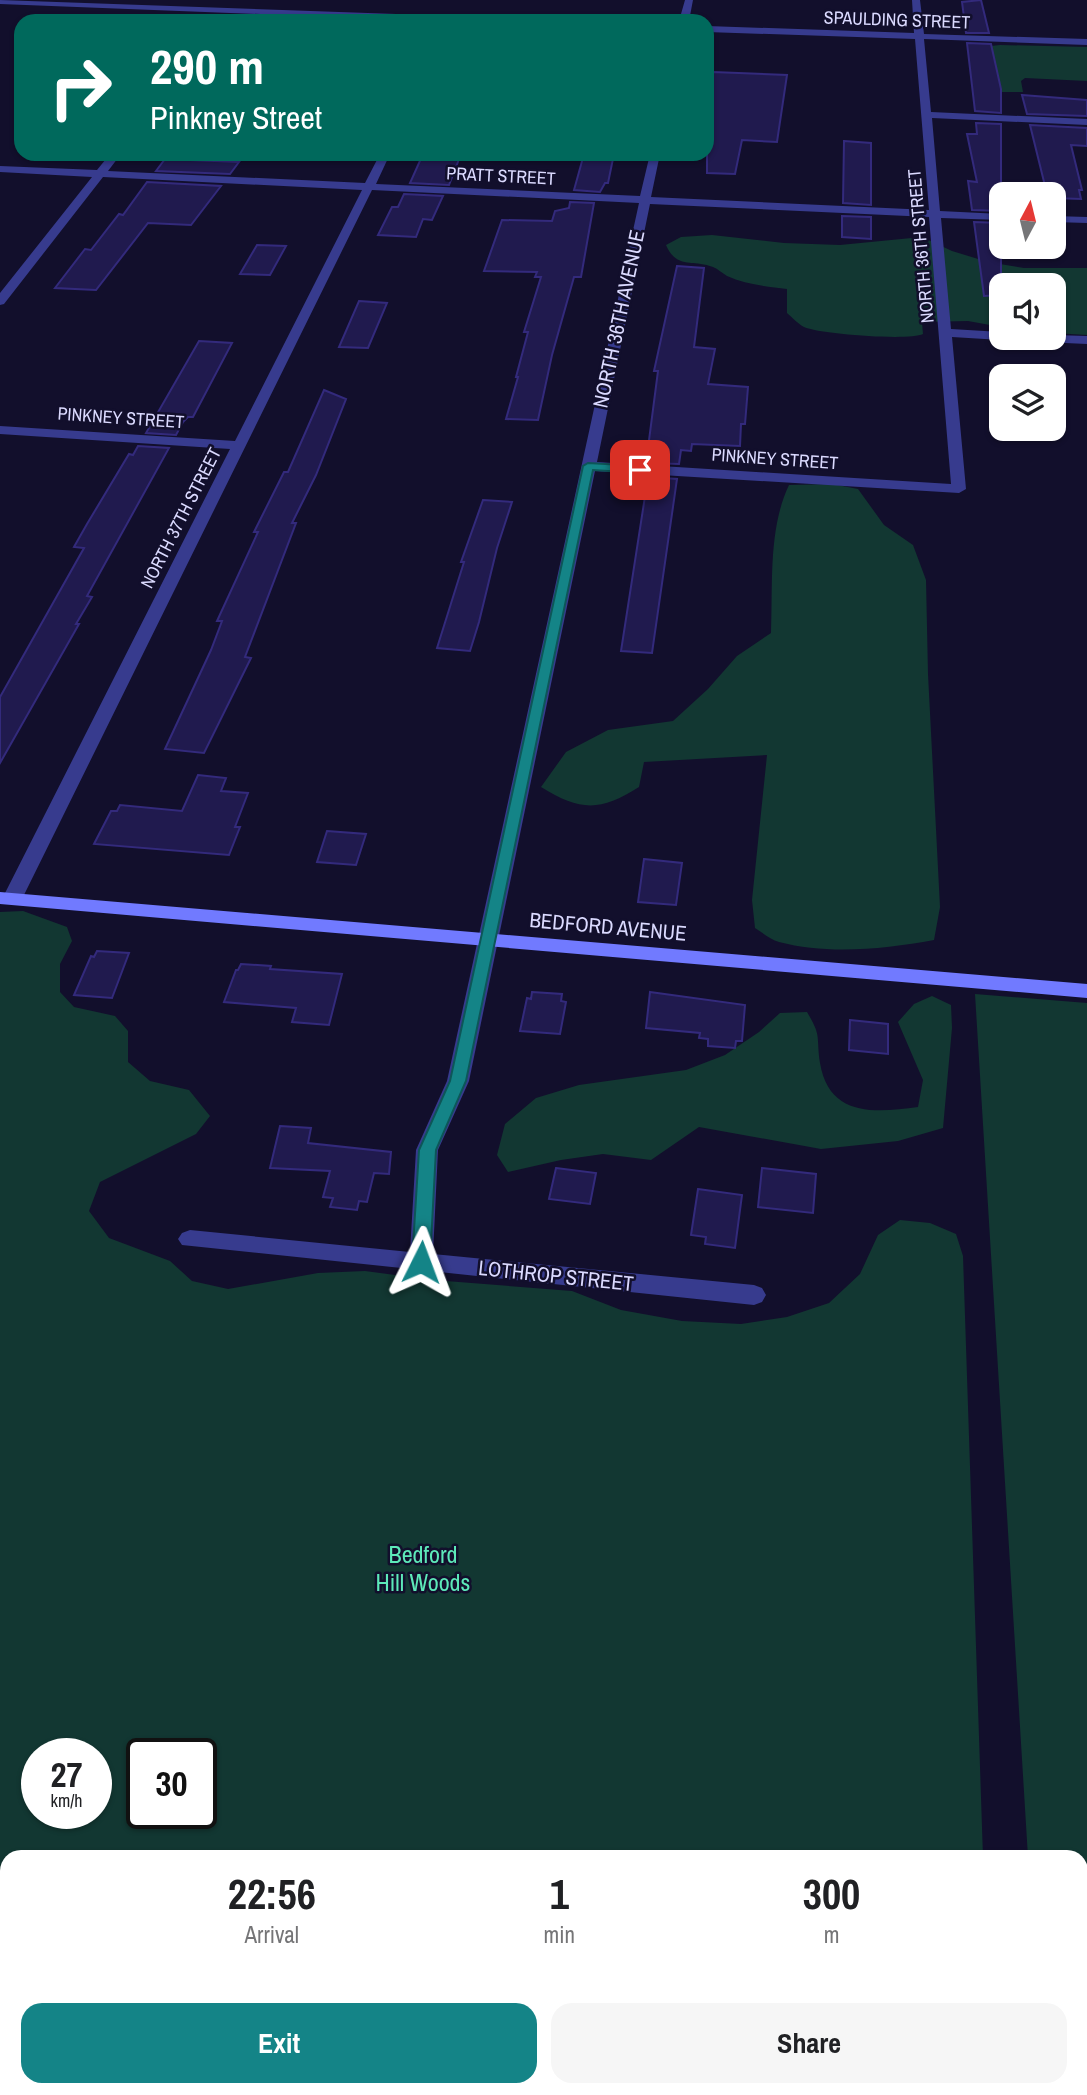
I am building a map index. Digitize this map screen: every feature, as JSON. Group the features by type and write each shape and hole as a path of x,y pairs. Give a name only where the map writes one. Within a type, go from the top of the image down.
{"street":[{"path":"229,14 240,0"},
{"name":"NORTH 36TH STREET","path":"916,0 937,214 959,489"},
{"path":"0,1 381,14"},
{"path":"0,14 15,1"},
{"name":"SPAULDING STREET","path":"714,29 1087,42"},
{"path":"928,115 1087,122"},
{"path":"0,301 111,161"},
{"name":"NORTH 37TH STREET","path":"6,898 381,161"},
{"name":"NORTH 36TH AVENUE","path":"421,1262 427,1150 458,1081 652,161"},
{"name":"PRATT STREET","path":"0,169 989,216"},
{"path":"1066,219 1087,220"},
{"path":"946,333 989,335"},
{"path":"1066,339 1087,340"},
{"name":"PINKNEY STREET","path":"0,430 239,445"},
{"name":"PINKNEY STREET","path":"588,466 959,489"},
{"name":"BEDFORD AVENUE","path":"6,898 1087,991"},
{"name":"LOTHROP STREET","path":"190,1239 754,1295"}],"green space":[{"path":"991,46 1087,47 1087,81 1025,78 1021,81 1023,92 999,92"},
{"path":"712,235 784,243 840,245 922,237 952,251 988,262 1024,268 1087,268 1087,335 1066,334 1066,273 989,273 989,325 968,321 922,322 923,334 901,337 813,330 802,326 787,313 787,289 749,283 727,276 713,267 675,258 666,245 681,237"},
{"path":"832,484 858,489 884,525 913,545 926,580 940,907 934,940 876,948 817,948 776,941 755,928 752,900 767,755 644,762 639,787 613,801 601,804 567,801 541,787 566,752 608,730 673,721 708,689 737,656 771,633 775,539 782,502 789,485"},
{"name":"Bedford Hill Woods","path":"23,911 67,927 72,941 60,964 60,992 74,1007 115,1016 128,1031 128,1062 150,1081 189,1090 210,1116 196,1134 100,1182 89,1211 109,1238 170,1261 192,1281 228,1289 318,1273 365,1271 433,1280 572,1291 621,1310 682,1321 741,1324 787,1317 829,1303 860,1274 878,1235 900,1220 930,1223 956,1234 963,1256 983,1850 0,1850 0,912"},
{"path":"975,994 1087,1003 1087,1850 1028,1850"},
{"path":"932,996 951,1005 952,1028 943,1128 898,1141 821,1149 699,1127 651,1160 603,1154 508,1172 497,1155 505,1124 536,1098 579,1085 686,1070 725,1055 759,1032 780,1013 807,1012 817,1032 825,1081 833,1093 844,1102 856,1108 870,1110 918,1107 923,1080 898,1022 914,1004"}],"building":[{"path":"981,0 989,33 966,33 962,2"},
{"path":"967,43 991,44 1001,89 1001,113 975,111"},
{"path":"714,72 787,75 777,142 742,140 735,174 707,173 707,161 714,161"},
{"path":"1022,95 1087,100 1087,116 1027,114"},
{"path":"976,123 1001,124 1001,182 989,182 989,211 972,210 968,181 977,182 967,134 977,134"},
{"path":"1030,125 1087,128 1087,146 1071,145 1082,190 1079,190 1081,199 1066,198 1066,182 1044,182"},
{"path":"844,141 871,143 871,205 843,203"},
{"path":"164,161 239,162 230,174 156,171"},
{"path":"420,161 458,161 449,185 410,183"},
{"path":"582,161 613,161 608,183 605,183 600,192 574,190"},
{"path":"147,182 221,186 191,225 148,223 96,290 55,288 85,249 91,250 119,214 123,215"},
{"path":"404,194 443,196 432,220 423,219 416,237 378,235 392,207 398,207"},
{"path":"570,202 594,203 581,277 574,277 552,355 538,420 506,419 528,332 524,332 541,277 535,277 537,272 484,271 502,220 552,221 555,211 569,208"},
{"path":"842,216 871,217 871,239 842,237"},
{"path":"974,222 989,223 989,259 1001,259 1001,273 989,273 989,296 984,296"},
{"path":"257,245 286,246 270,275 240,274"},
{"path":"677,266 704,268 694,347 715,349 708,384 748,387 745,424 741,424 740,446 692,444 691,451 681,450 679,464 651,463 653,448 648,448 658,371 654,371"},
{"path":"359,301 387,303 368,348 339,347"},
{"path":"199,341 232,343 193,417 188,417 183,422 176,435 146,433"},
{"path":"324,390 346,399 316,475 292,523 296,523 245,657 251,658 204,753 165,749 211,650 222,621 217,621 258,532 254,532 284,472 288,472"},
{"path":"138,446 169,448 87,596 92,597 76,624 79,624 0,763 0,697 84,548 74,547 129,454 133,455"},
{"path":"648,477 677,479 652,653 621,651"},
{"path":"483,500 512,502 470,651 437,648 464,562 461,562"},
{"path":"198,775 226,778 221,791 248,793 235,827 240,827 229,855 94,844 111,811 117,811 120,805 182,811"},
{"path":"327,831 366,834 356,865 317,862"},
{"path":"644,859 682,863 676,905 638,902"},
{"path":"97,951 129,953 112,998 74,995 91,956 94,957"},
{"path":"241,964 271,966 270,969 342,974 329,1025 292,1022 296,1008 224,1002 236,970"},
{"path":"532,992 562,994 561,1001 566,1002 560,1034 520,1031 527,998 531,999"},
{"path":"650,992 745,1005 742,1041 736,1041 735,1048 708,1046 708,1039 699,1038 700,1033 646,1028"},
{"path":"850,1020 888,1024 888,1054 849,1050"},
{"path":"280,1126 311,1128 308,1143 391,1152 389,1174 374,1173 367,1202 359,1201 357,1210 330,1207 333,1198 323,1197 330,1171 270,1168"},
{"path":"556,1168 596,1173 590,1204 549,1199"},
{"path":"762,1168 816,1174 813,1213 758,1207"},
{"path":"698,1189 742,1195 735,1248 705,1244 706,1237 691,1235"}],"route":[{"path":"421,1262 427,1150 458,1081 588,466 640,470"}]}
